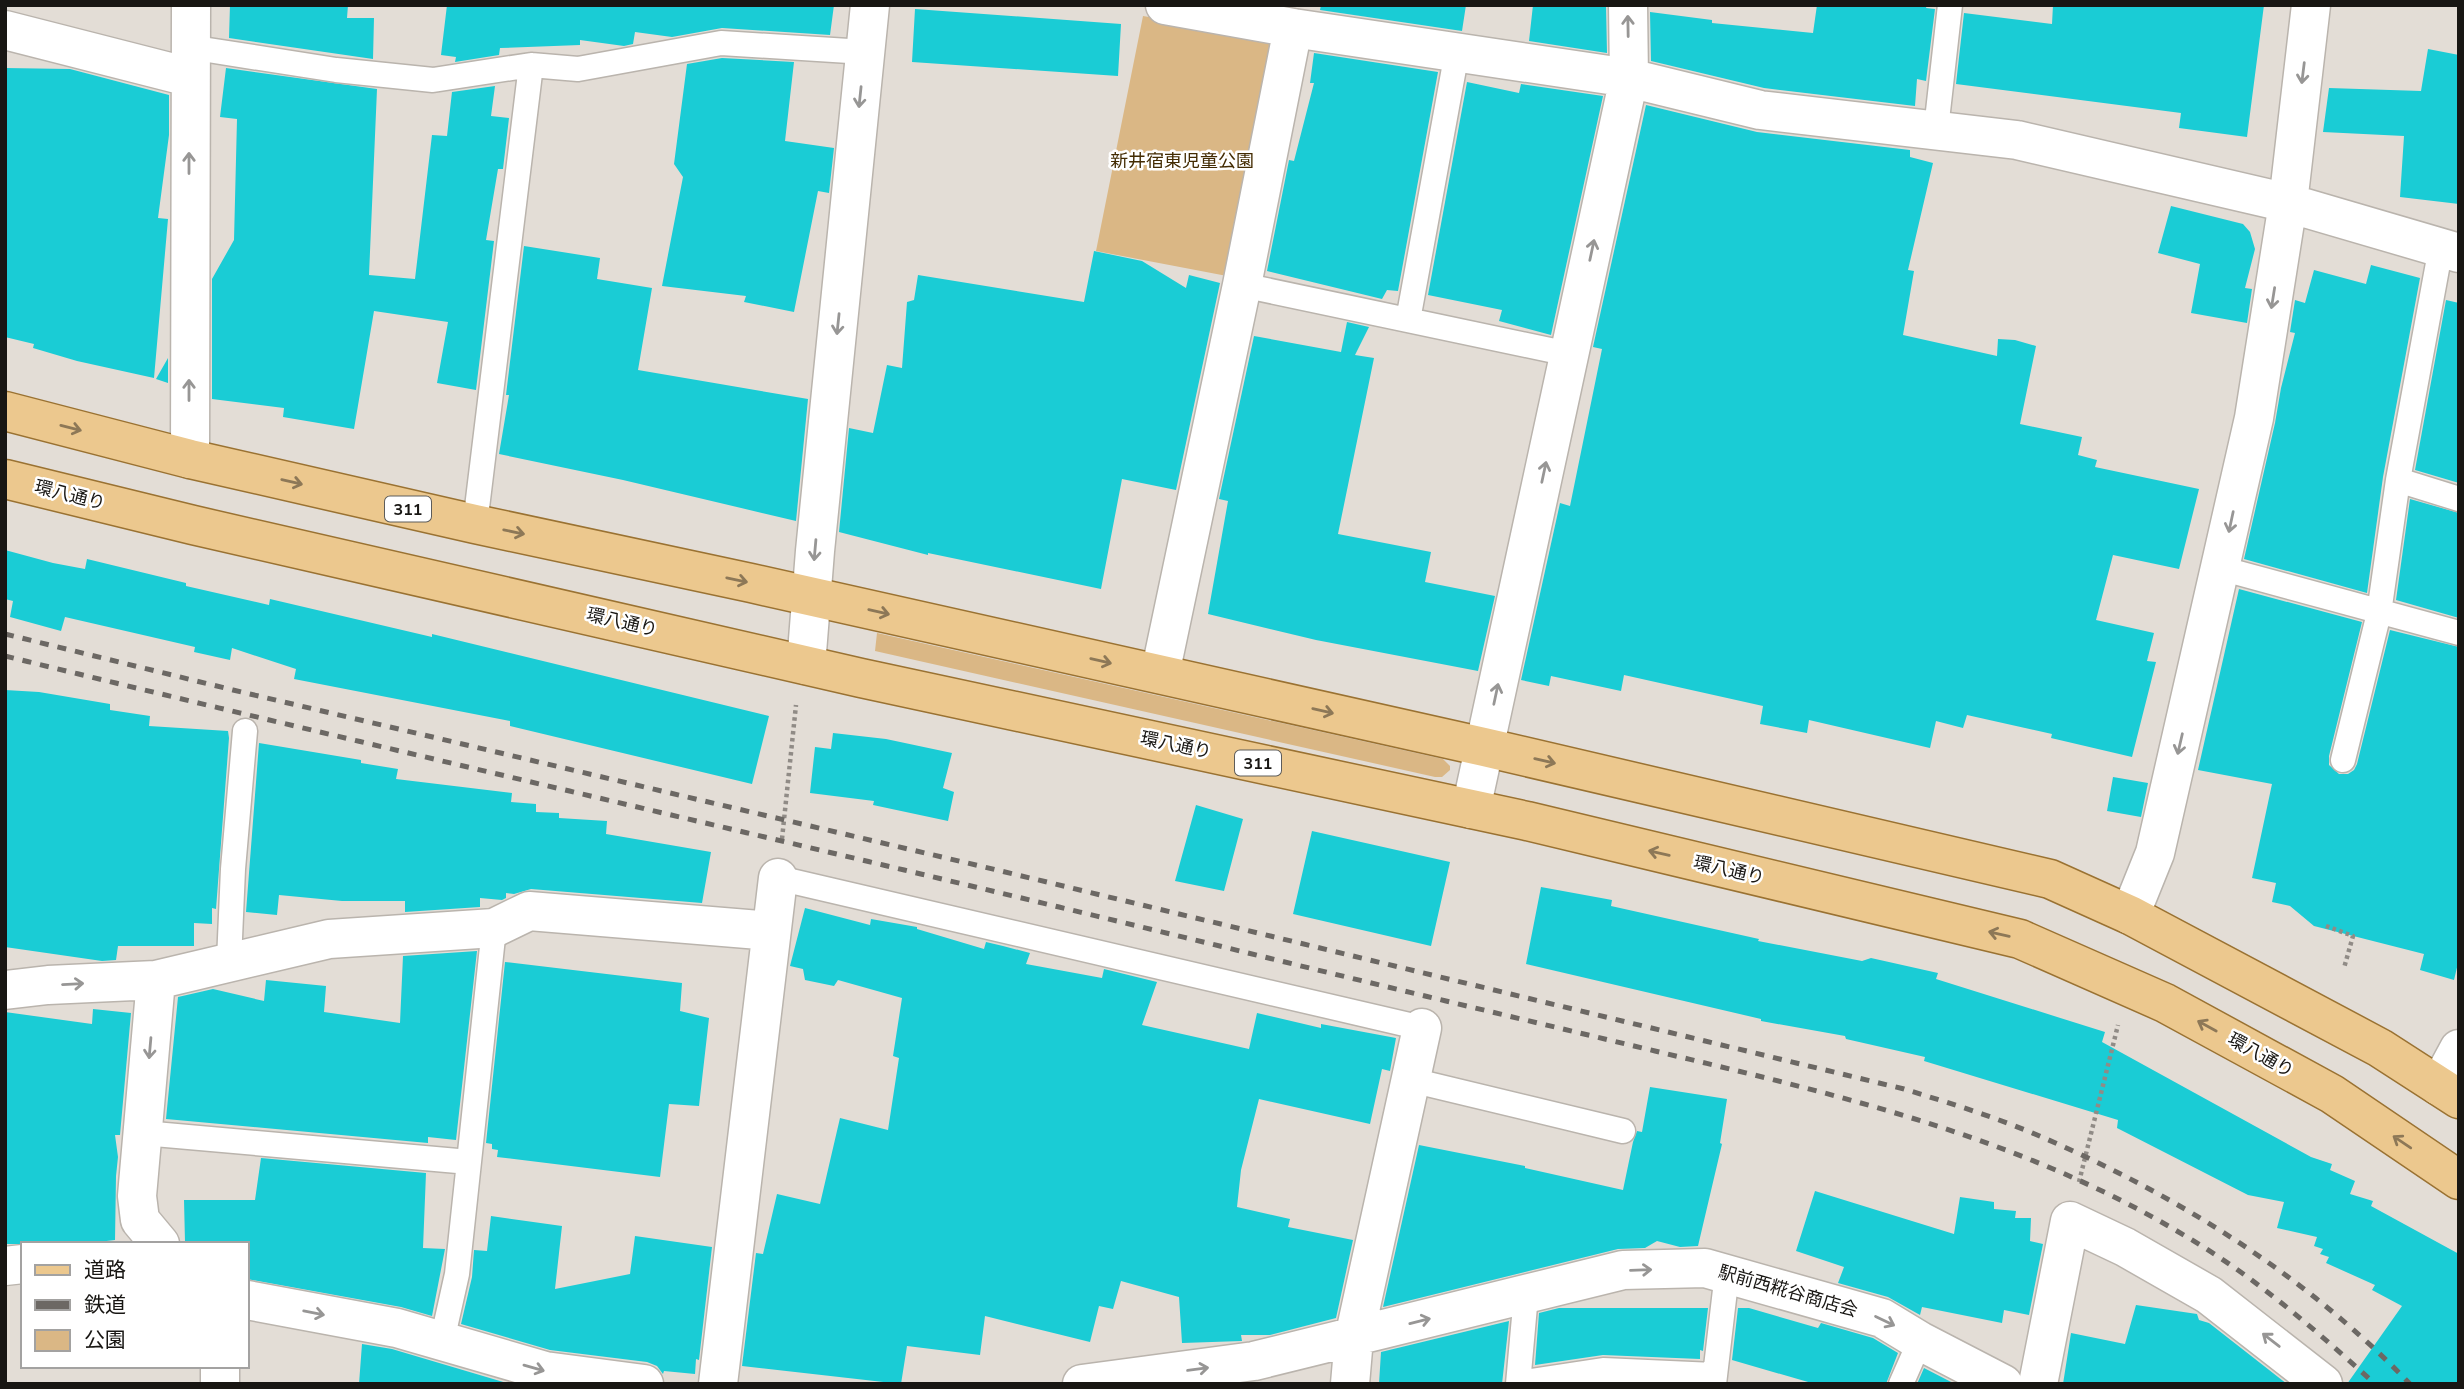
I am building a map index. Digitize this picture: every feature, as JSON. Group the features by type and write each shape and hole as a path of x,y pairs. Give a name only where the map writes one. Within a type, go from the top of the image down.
{"main road":[{"name":"311","path":"5,411 190,458 475,524 1484,747 2050,879 2130,915 2380,1048 2449,1093"},
{"name":"環八通り","path":"5,479 206,528 806,665 1471,809 2020,939 2165,1003 2332,1094 2459,1180"}],"street":[{"path":"190,458 191,5"},
{"path":"806,665 870,5"},
{"path":"1166,5 1224,10 1293,28 1629,78 1760,110 1936,129 2017,141 2288,203 2450,250"},
{"path":"1471,809 1629,78 1628,5"},
{"path":"2130,915 2155,853 2253,418 2288,203 2311,5"},
{"path":"1160,674 1293,28"},
{"path":"5,30 189,62"},
{"path":"718,1384 778,878"},
{"path":"5,990 48,985 156,980 329,939 494,928 529,911 771,931"},
{"path":"156,980 138,1214 158,1242"},
{"path":"1350,1384 1353,1338 1422,1028"},
{"path":"2449,1093 2459,1049"},
{"path":"2038,1384 2070,1221 2125,1247 2209,1295 2242,1318 2323,1384"},
{"name":"駅前西糀谷商店会","path":"1082,1384 1254,1361 1623,1270 1705,1268 1882,1318 2003,1384"},
{"path":"248,1300 397,1328 545,1371 643,1384"}],"lane":[{"path":"1936,129 1950,5"},
{"path":"189,62 336,70 433,80 531,65 578,69 721,43 865,51"},
{"path":"1408,320 1457,52"},
{"path":"475,524 531,65"},
{"path":"2343,760 2379,612 2398,480 2450,250"},
{"path":"1242,285 1569,354"},
{"path":"2398,480 2459,499"},
{"path":"2220,568 2459,633"},
{"path":"229,961 233,869 245,731"},
{"path":"778,878 1422,1028"},
{"path":"442,1340 457,1274 494,928"},
{"path":"1411,1080 1623,1130"},
{"path":"143,1133 469,1162"},
{"path":"1525,1295 1518,1383 1604,1370 1714,1379 1727,1273"},
{"path":"1901,1384 1920,1341"}],"path":[{"path":"778,878 797,698 806,665"},
{"path":"2326,926 2353,936 2344,968"},
{"path":"2070,1221 2119,1023"}],"green space":[{"name":"新井宿東児童公園","path":"1143,16 1274,38 1227,276 1096,251"},
{"path":"877,633 1443,759 1450,766 1450,770 1442,777 1435,777 875,651"}],"building":[{"path":"230,5 348,5 347,18 374,18 373,59 229,38"},
{"path":"447,5 834,5 830,35 722,28 672,37 635,32 633,44 624,46 580,40 580,45 500,48 499,55 455,62 456,57 441,55"},
{"path":"1321,5 1466,5 1462,31 1320,10"},
{"path":"1533,5 1606,5 1607,53 1529,41"},
{"path":"1817,5 1927,5 1926,8 1935,9 1926,81 1917,79 1915,106 1764,88 1651,61 1650,12 1712,20 1712,23 1813,33"},
{"path":"2053,5 2264,5 2247,137 2179,128 2181,113 1956,84 1964,13 2052,24"},
{"path":"915,9 1121,24 1118,76 912,62"},
{"path":"2428,49 2459,55 2459,204 2400,197 2404,136 2323,132 2329,88 2421,91"},
{"path":"1314,53 1438,72 1398,291 1387,290 1382,299 1267,271 1289,160 1294,161 1314,83 1310,83"},
{"path":"722,58 794,62 785,141 834,148 829,193 818,191 794,312 744,302 746,296 662,286 683,177 674,164 687,64"},
{"path":"5,68 70,69 169,95 169,135 158,218 168,219 154,378 77,361 33,348 34,344 5,337"},
{"path":"226,68 377,89 369,275 415,279 432,135 447,136 452,92 495,86 491,116 509,118 503,169 498,169 486,240 494,241 476,390 437,383 448,322 374,311 354,429 283,417 284,408 212,399 212,279 234,240 237,119 220,117"},
{"path":"1467,82 1519,93 1521,84 1603,96 1551,335 1499,321 1502,310 1428,295"},
{"path":"1646,105 1757,132 1910,150 1910,157 1933,163 1908,270 1914,271 1903,335 1997,356 1998,339 2036,346 2020,424 2082,437 2078,455 2097,460 2095,467 2199,489 2179,569 2113,555 2096,620 2154,633 2147,661 2156,662 2132,757 2051,738 2052,734 1967,715 1963,728 1936,721 1930,748 1809,720 1807,733 1760,724 1763,706 1624,675 1621,691 1551,676 1549,686 1521,680 1560,503 1570,506 1602,349 1593,347"},
{"path":"2171,206 2243,224 2250,232 2255,249 2245,288 2252,289 2247,323 2191,313 2200,264 2158,253"},
{"path":"524,246 600,258 597,279 652,288 638,370 808,399 796,521 499,454 509,395 506,395"},
{"path":"1094,251 1142,261 1186,288 1189,275 1220,283 1176,490 1122,479 1101,589 928,555 839,532 849,428 873,433 887,365 902,368 907,302 914,300 918,275 1084,302"},
{"path":"2371,265 2420,278 2383,477 2367,593 2244,559 2295,333 2290,332 2295,300 2305,303 2314,270 2366,284"},
{"path":"2446,300 2459,303 2459,483 2415,470"},
{"path":"1347,322 1369,327 1355,355 1374,358 1338,534 1431,552 1425,582 1495,596 1478,671 1316,640 1208,614 1228,501 1219,499 1254,336 1341,352"},
{"path":"168,358 168,383 156,379"},
{"path":"2410,499 2459,513 2459,618 2396,600"},
{"path":"5,550 85,569 87,559 269,605 270,599 432,637 432,634 769,716 752,784 510,726 510,721 294,679 296,669 232,648 230,660 194,652 195,647 65,617 61,631 10,617 13,601 5,599"},
{"path":"2239,589 2362,622 2329,756 2329,765 2339,774 2348,774 2357,764 2390,630 2459,647 2459,959 2454,980 2420,970 2424,954 2314,926 2290,906 2272,902 2276,883 2252,878 2272,784 2198,770"},
{"path":"5,690 39,692 110,704 110,710 150,716 149,726 228,731 216,909 212,908 212,924 194,923 194,946 118,946 116,960 102,961 5,947"},
{"path":"833,733 886,739 952,753 943,788 954,792 948,821 873,805 874,801 810,793 815,747 831,749"},
{"path":"259,743 398,769 396,779 512,793 511,802 536,804 536,812 559,813 559,818 607,821 606,834 711,852 702,903 531,889 514,894 506,893 506,898 502,900 480,898 480,907 405,912 405,901 342,901 279,895 277,915 246,912"},
{"path":"2113,777 2148,783 2141,817 2107,811"},
{"path":"1196,805 1243,819 1224,891 1175,881"},
{"path":"1312,831 1450,862 1431,946 1293,914"},
{"path":"1541,887 1612,900 1611,906 1759,939 1758,941 1862,961 1871,958 1938,973 1936,979 2105,1032 2102,1042 2311,1157 2332,1164 2330,1170 2355,1181 2350,1194 2373,1201 2371,1206 2459,1254 2459,1384 2347,1384 2402,1306 2372,1290 2375,1285 2326,1263 2329,1257 2320,1254 2323,1249 2314,1246 2317,1237 2277,1228 2284,1202 2248,1195 2117,1128 2118,1120 1924,1061 1925,1057 1846,1039 1845,1036 1761,1021 1526,964"},
{"path":"805,908 870,925 871,919 917,927 984,949 986,942 1003,946 1030,953 1026,964 1102,978 1104,969 1157,982 1142,1025 1249,1049 1257,1013 1321,1028 1321,1024 1396,1038 1390,1071 1382,1069 1370,1124 1259,1099 1241,1170 1237,1207 1290,1219 1288,1227 1353,1240 1336,1318 1270,1335 1241,1335 1242,1341 1182,1343 1179,1297 1121,1281 1113,1309 1099,1306 1090,1342 985,1316 980,1355 907,1346 901,1384 742,1366 756,1253 763,1254 777,1194 820,1204 840,1118 888,1130 899,1058 893,1056 902,998 838,980 834,986 805,980 803,969 790,966"},
{"path":"477,951 456,1140 428,1137 428,1143 166,1119 178,997 213,989 264,1001 266,980 326,986 324,1012 400,1023 403,956"},
{"path":"505,962 682,983 680,1011 709,1018 699,1106 669,1104 660,1177 497,1157 498,1150 492,1149 492,1144 486,1143"},
{"path":"93,1009 131,1013 120,1135 115,1135 118,1157 115,1240 5,1244 5,1012 92,1024"},
{"path":"1650,1087 1727,1099 1722,1144 1698,1246 1680,1247 1657,1241 1645,1248 1618,1249 1383,1307 1419,1145 1525,1166 1623,1190 1633,1142 1637,1131 1642,1132"},
{"path":"261,1158 426,1173 423,1248 445,1249 432,1316 401,1307 248,1279 248,1242 185,1242 184,1200 255,1200"},
{"path":"1815,1191 1954,1234 1960,1197 1994,1202 1994,1209 2016,1211 2015,1218 2031,1218 2030,1241 2043,1244 2029,1315 2004,1310 2002,1323 1922,1307 1920,1315 1888,1297 1838,1283 1844,1267 1796,1251"},
{"path":"491,1216 562,1226 555,1289 630,1274 635,1236 712,1247 699,1360 696,1359 695,1374 664,1371 663,1374 657,1366 647,1362 550,1350 461,1324 472,1277 474,1250 487,1251"},
{"path":"2136,1305 2197,1314 2199,1320 2209,1323 2287,1384 2063,1384 2071,1333 2125,1344"},
{"path":"1559,1308 1708,1308 1703,1351 1700,1350 1700,1359 1603,1355 1535,1365 1539,1313"},
{"path":"1738,1308 1749,1308 1818,1328 1821,1323 1873,1338 1898,1353 1886,1384 1815,1384 1732,1360"},
{"path":"1509,1321 1502,1384 1379,1384 1381,1352"},
{"path":"362,1344 392,1349 510,1384 359,1384"},
{"path":"1924,1368 1955,1384 1917,1384"}],"railway":[{"path":"5,634 1904,1089 2030,1132 2082,1155 2184,1208 2233,1238 2326,1306 2410,1384"},
{"path":"5,656 1724,1068 1929,1123 2061,1172 2125,1202 2187,1237 2237,1269 2285,1306 2375,1384"}]}
